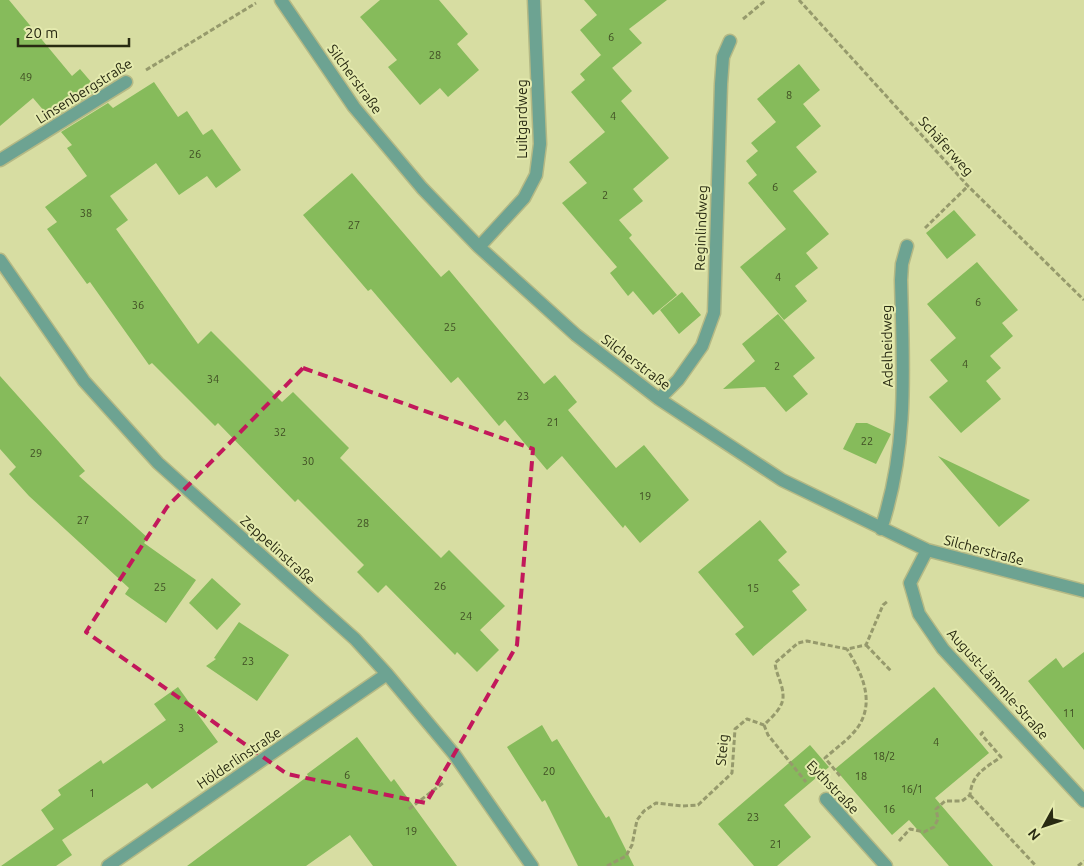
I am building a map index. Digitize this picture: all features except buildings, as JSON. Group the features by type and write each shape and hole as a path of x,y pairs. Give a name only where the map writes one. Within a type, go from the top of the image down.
{"street":[{"name":"Silcherstraße","path":"281,0 354,106 422,188 479,248 576,335 659,399 782,480 927,550 1084,591"},
{"name":"Luitgardweg","path":"479,248 524,198 536,175 540,144 534,0"},
{"name":"Reginlindweg","path":"659,399 678,380 702,346 714,313 721,84 723,57 730,41"},
{"name":"Linsenbergstraße","path":"0,160 126,82"},
{"name":"Adelheidweg","path":"881,529 891,499 901,437 903,384 901,280 902,264 907,246"},
{"name":"Zeppelinstraße","path":"0,260 84,381 158,463 355,639 387,674 454,754 532,866"},
{"path":"910,582 927,550"},
{"name":"August-Lämmle-Straße","path":"910,582 919,614 943,649 1084,801"},
{"name":"Hölderlinstraße","path":"108,866 387,674"},
{"name":"Eythstraße","path":"826,799 886,866"}],"path":[{"name":"Linsenbergstraße","path":"126,82 261,0"},
{"name":"Schäferweg","path":"799,0 968,186 1084,300"},
{"path":"907,246 968,186"},
{"path":"866,645 883,605 910,582"},
{"path":"764,725 779,709 784,695 775,663 798,643 807,641 846,649 866,645"},
{"path":"866,645 892,672"},
{"path":"825,758 861,723 867,704 864,684 858,667 846,649"},
{"path":"1003,714 981,734 1001,757 980,772 971,783 970,795 1036,866"},
{"name":"Steig","path":"607,866 626,856 632,846 637,820 644,811 656,804 698,805 732,773 735,729 747,719 764,725"},
{"name":"Eythstraße","path":"764,725 768,735 814,791 826,799"},
{"path":"409,808 449,779 465,770"},
{"path":"898,848 898,841 910,829 924,832 934,827 938,819 936,809 945,801 962,801 970,795"},
{"path":"1078,866 1084,861"}],"highlighted area":[{"path":"303,368 533,449 517,645 426,803 287,774 86,632 167,507"}]}
